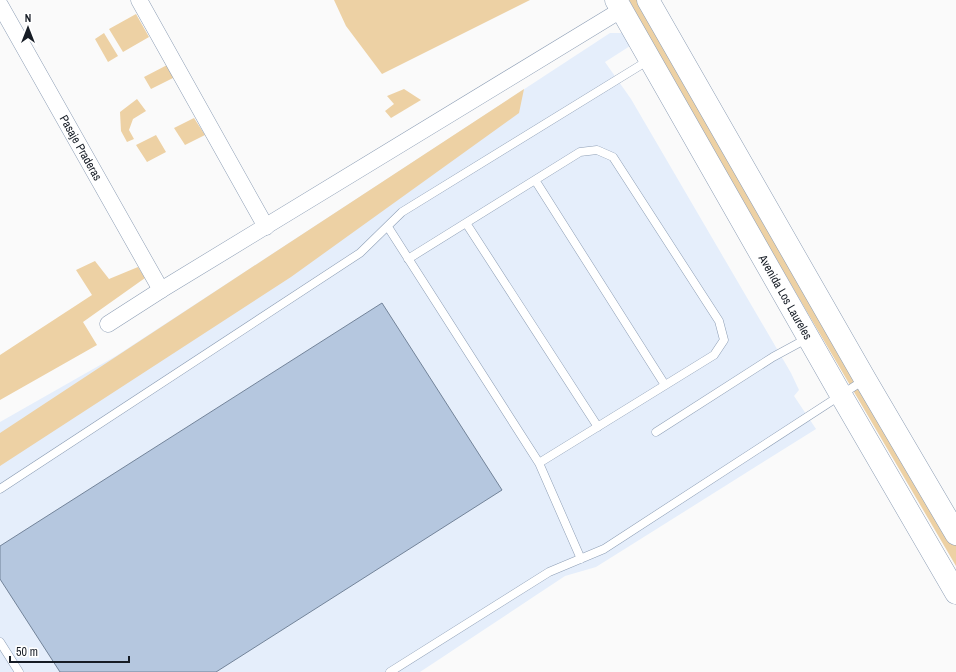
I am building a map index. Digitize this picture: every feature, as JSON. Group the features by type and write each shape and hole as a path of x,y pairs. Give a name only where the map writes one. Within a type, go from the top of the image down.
{"street":[{"path":"139,0 266,227"},
{"path":"648,0 865,379 956,534"},
{"name":"Pasaje Praderas","path":"0,5 161,290"},
{"path":"108,324 161,290 266,227 619,5"},
{"name":"Avenida Los Laureles","path":"619,5 841,395 956,593"}],"lane":[{"path":"0,489 360,253 402,212 650,59"},
{"path":"408,259 580,152 597,150 613,157 719,321 724,340 714,355 539,463"},
{"path":"535,180 665,385"},
{"path":"466,223 598,427"},
{"path":"388,227 539,463 581,559"},
{"path":"656,432 773,357 808,337"},
{"path":"390,672 548,572 604,550 865,379"},
{"path":"0,642 19,672"}],"shaded area":[{"path":"334,0 530,0 382,74 346,26"},
{"path":"629,0 647,0 956,535 956,566 694,119"},
{"path":"136,14 149,37 123,52 109,29"},
{"path":"104,33 118,56 108,62 95,39"},
{"path":"610,33 622,33 630,46 605,62 631,99 791,373 799,390 794,396 816,429 596,567 565,576 420,672 0,672 0,422 116,356"},
{"path":"171,63 179,75 151,89 144,77"},
{"path":"404,89 421,100 391,118 385,111 394,104 387,96"},
{"path":"524,89 519,113 291,277 0,466 0,433"},
{"path":"137,99 146,111 133,119 129,130 134,139 127,142 121,131 120,112"},
{"path":"194,118 205,135 185,145 174,128"},
{"path":"156,135 166,152 147,162 136,145"},
{"path":"95,261 109,279 138,267 145,278 83,322 97,345 0,400 0,355 92,295 76,270"}],"building":[{"path":"382,303 502,490 216,672 60,672 0,579 0,546"}]}
